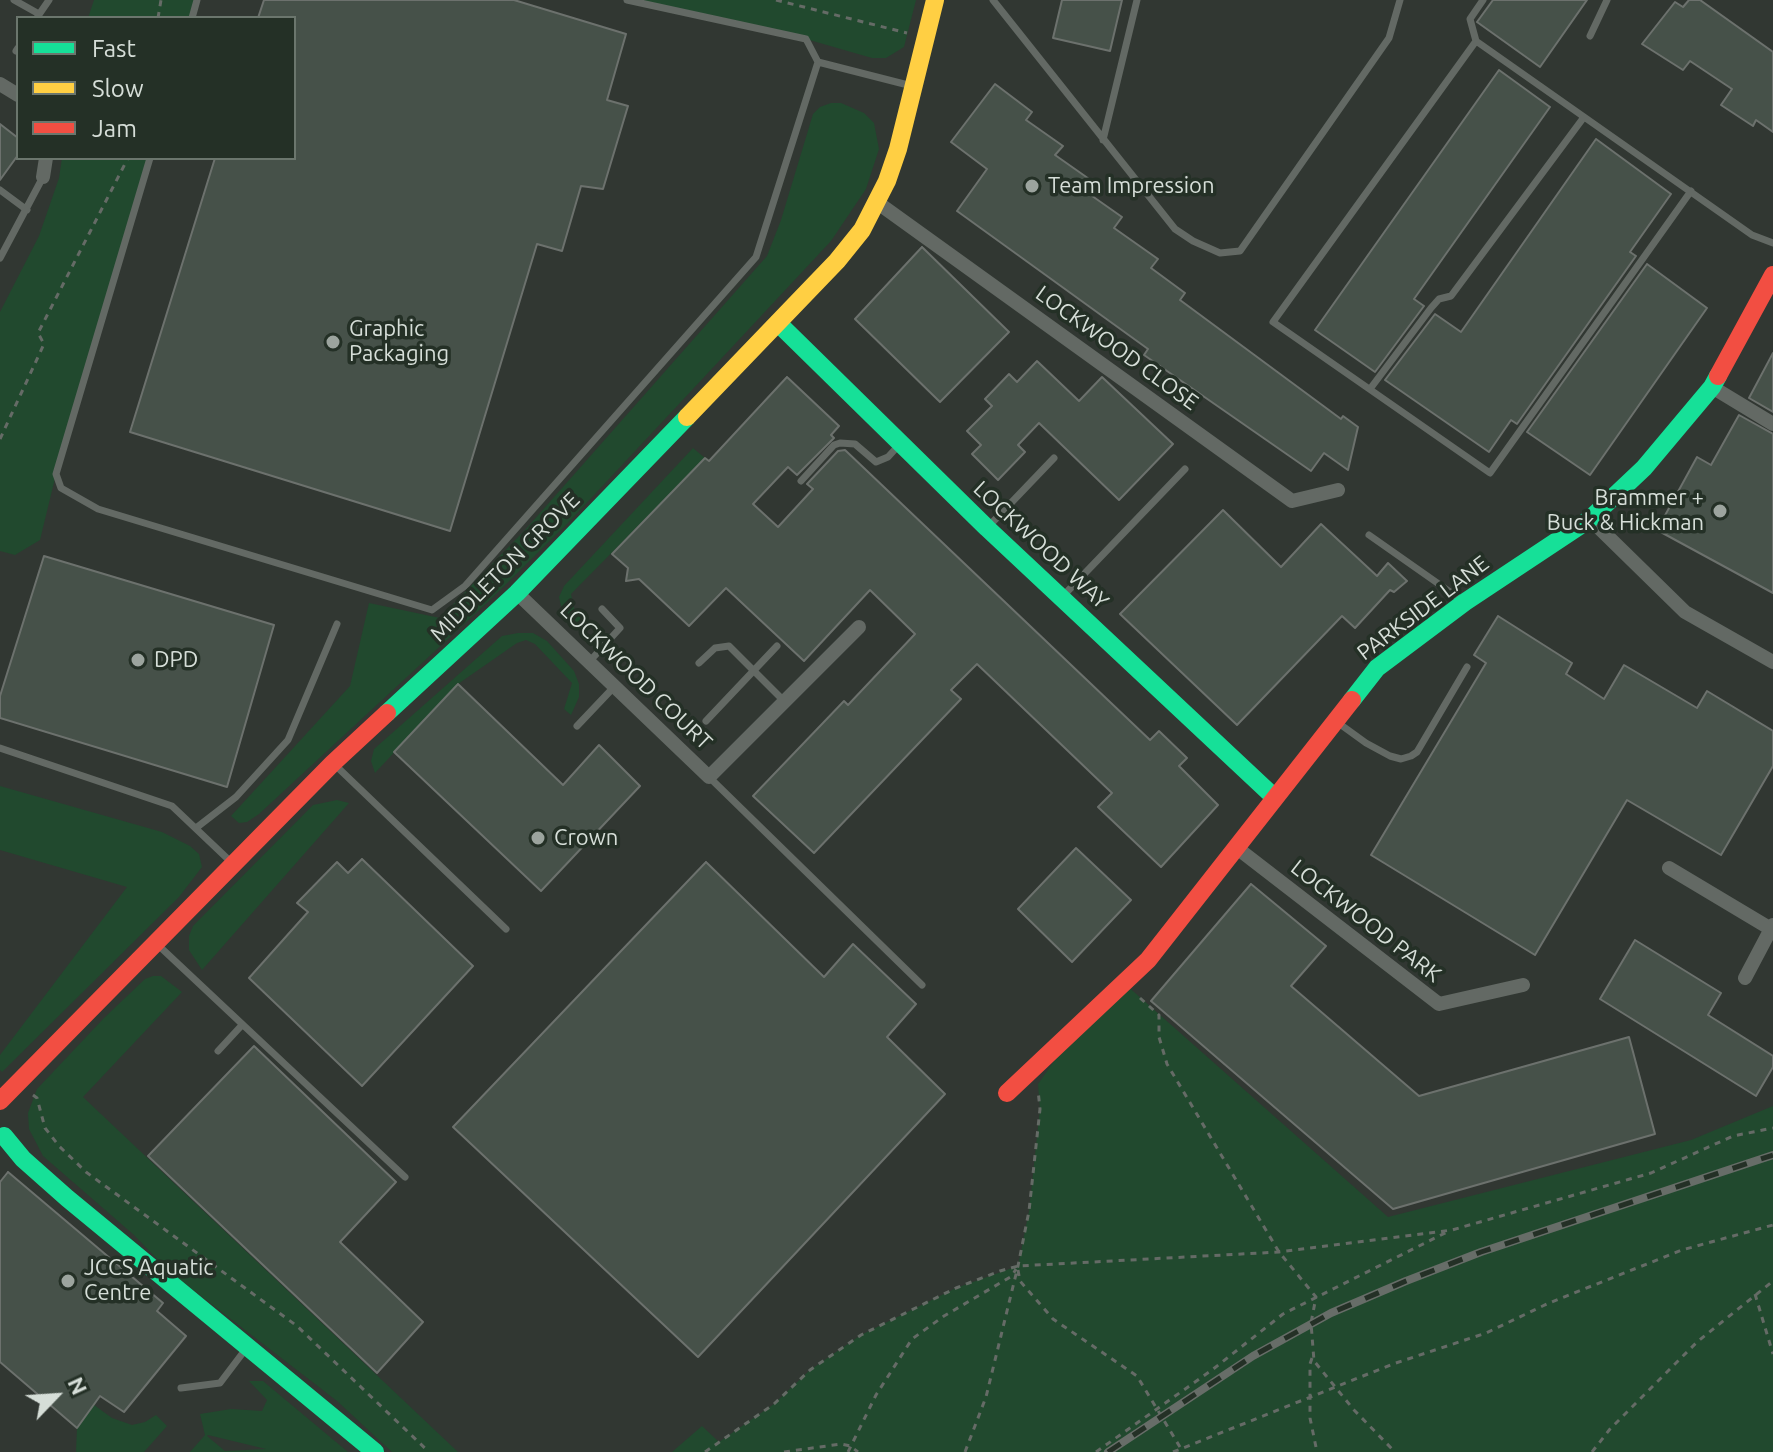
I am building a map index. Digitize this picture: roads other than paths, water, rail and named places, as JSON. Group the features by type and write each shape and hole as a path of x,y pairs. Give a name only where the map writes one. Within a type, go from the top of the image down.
{"street":[{"name":"MIDDLETON GROVE","path":"0,1101 333,763 517,593 854,240 878,203 898,149 935,0"},
{"path":"43,177 46,160"},
{"name":"LOCKWOOD CLOSE","path":"878,203 1292,501 1338,490"},
{"name":"PARKSIDE LANE","path":"1007,1093 1125,984 1237,848 1377,668 1465,602 1590,519 1644,468 1712,387 1773,275"},
{"name":"LOCKWOOD WAY","path":"778,323 987,528 1274,797"},
{"path":"1712,387 1773,424"},
{"path":"1590,519 1685,612 1773,662"},
{"name":"LOCKWOOD COURT","path":"517,593 709,777 859,627"},
{"name":"LOCKWOOD PARK","path":"1237,848 1439,1004 1523,985"},
{"path":"1669,868 1772,927 1745,978"},
{"path":"0,1111 5,1122 2,1140 247,1349 316,1400 375,1452"}],"lane":[{"path":"14,0 38,16 49,0"},
{"path":"149,160 56,474 61,488 98,509 432,610 465,586 756,257 818,62 806,39 627,0"},
{"path":"993,0 1175,229 1220,253 1240,251 1389,38 1400,0"},
{"path":"1103,140 1137,0"},
{"path":"1483,0 1470,19 1476,41 1752,235 1773,243"},
{"path":"1590,36 1607,0"},
{"path":"1476,41 1273,322 1490,473 1691,191"},
{"path":"818,62 914,87"},
{"path":"1370,389 1431,308 1439,299 1451,296 1584,117"},
{"path":"0,258 43,177"},
{"path":"0,190 27,210"},
{"path":"801,481 834,445 855,444 876,462 888,457 900,443"},
{"path":"987,528 1054,458"},
{"path":"1062,598 1185,469"},
{"path":"1369,535 1465,602"},
{"path":"589,662 620,628 602,609"},
{"path":"196,828 236,797 288,740 337,624"},
{"path":"699,663 715,648 729,646 784,701"},
{"path":"706,721 777,646"},
{"path":"1335,721 1390,756 1401,759 1411,756 1417,752 1467,667"},
{"path":"577,726 614,687"},
{"path":"0,748 172,806 233,864"},
{"path":"333,763 506,929"},
{"path":"709,777 922,985"},
{"path":"156,944 405,1177"},
{"path":"218,1051 242,1025"},
{"path":"181,1388 220,1383 247,1349"}],"railway":[{"path":"1108,1452 1253,1356 1331,1313 1481,1252 1773,1155"}],"place":[{"name":"Team Impression","path":"1032,186"},
{"name":"Graphic Packaging","path":"333,342"},
{"name":"Brammer + Buck & Hickman","path":"1720,511"},
{"name":"DPD","path":"138,660"},
{"name":"Crown","path":"538,838"},
{"name":"JCCS Aquatic Centre","path":"68,1281"}]}
